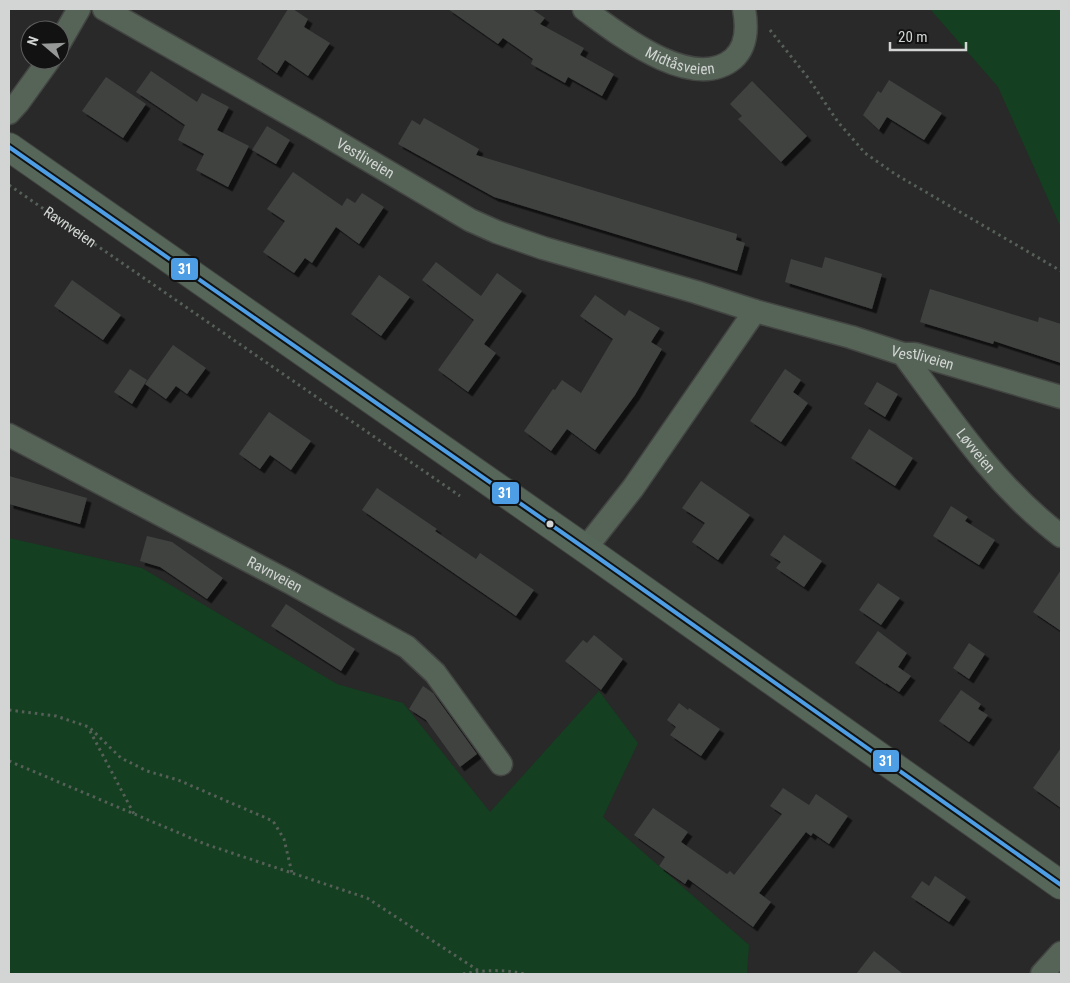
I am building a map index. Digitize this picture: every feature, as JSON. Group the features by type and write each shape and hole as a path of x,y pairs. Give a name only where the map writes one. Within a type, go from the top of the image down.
{"main road":[{"path":"9,148 585,549 1061,885"}],"street":[{"path":"70,25 79,9"},
{"name":"Vestliveien","path":"104,9 312,127 470,220 497,232 543,248 755,311 850,337 903,354 915,354 1061,397"},
{"name":"Midtåsveien","path":"584,9 611,28 669,62 702,69 717,67 736,57 746,34 747,25 744,9"},
{"path":"9,112 18,103 42,70"},
{"path":"585,549 633,488 755,311"},
{"name":"Løvveien","path":"903,354 993,472 1020,500 1061,536"},
{"name":"Ravnveien","path":"9,435 291,582 407,647 435,673 501,764"},
{"path":"1042,974 1061,953"}],"path":[{"path":"764,23 809,79 838,122 865,153 896,174 1061,271"},
{"name":"Ravnveien","path":"9,185 462,498"},
{"path":"9,710 56,716 89,727 121,758 147,771 178,780 273,821 284,839 292,873"},
{"path":"89,727 134,814"},
{"path":"9,761 205,844 367,898 480,973"},
{"path":"463,974 514,971 525,974"},
{"path":"476,974 480,973"}],"green space":[{"path":"930,9 1061,9 1061,228 998,87"},
{"path":"9,538 142,568 337,684 403,703 490,812 599,691 638,743 603,817 749,945 747,974 9,974"}],"building":[{"path":"288,9 293,9 308,19 304,27 330,43 308,76 285,60 277,73 257,59"},
{"path":"448,9 532,9 545,18 540,24 584,48 580,55 614,74 602,96 568,77 565,83 531,64 533,59 503,38 498,44"},
{"path":"151,71 197,102 202,93 229,107 217,130 249,146 228,187 196,170 204,154 178,140 185,125 136,92"},
{"path":"106,77 146,104 123,138 82,111"},
{"path":"889,80 942,113 924,140 887,117 879,130 863,115 878,91 881,93"},
{"path":"752,81 807,136 781,162 738,119 742,116 730,104"},
{"path":"424,118 479,149 476,155 737,234 736,240 745,243 737,271 494,197 398,144 412,120 420,125"},
{"path":"267,126 290,140 276,164 252,150"},
{"path":"293,172 342,206 347,198 355,203 362,193 384,207 359,244 336,227 312,263 305,258 294,273 263,252 285,221 267,209"},
{"path":"825,257 882,274 872,309 785,282 791,259 822,268"},
{"path":"436,262 481,296 497,273 522,291 484,344 496,353 468,392 438,370 474,320 422,280"},
{"path":"379,275 410,297 381,336 351,314"},
{"path":"72,280 121,315 103,340 54,306"},
{"path":"930,289 1038,322 1039,317 1061,324 1061,363 994,341 993,344 920,322"},
{"path":"595,295 625,316 629,310 660,328 651,342 662,349 635,395 595,450 567,429 551,451 524,431 553,389 555,390 562,380 581,393 613,339 580,316"},
{"path":"173,345 206,368 187,394 176,386 166,399 145,384"},
{"path":"130,369 147,380 132,404 114,392"},
{"path":"785,369 801,380 793,392 808,403 781,442 750,421"},
{"path":"877,382 898,394 885,417 864,404"},
{"path":"269,412 311,441 291,470 270,455 260,469 239,454"},
{"path":"869,429 913,458 895,486 851,458"},
{"path":"9,476 87,498 80,524 9,504"},
{"path":"701,481 750,515 718,560 692,542 705,523 682,508"},
{"path":"377,488 437,529 435,531 476,559 480,553 534,590 516,616 362,510"},
{"path":"951,506 968,517 965,521 995,540 979,565 933,536"},
{"path":"784,535 822,561 804,587 776,568 781,562 770,555"},
{"path":"147,536 172,542 223,578 207,599 160,567 140,561"},
{"path":"1061,570 1061,631 1033,612"},
{"path":"878,583 900,598 881,625 859,610"},
{"path":"286,604 355,649 341,671 271,626"},
{"path":"878,631 907,653 898,667 911,676 899,692 855,663"},
{"path":"594,635 623,659 601,690 565,661 583,640 587,643"},
{"path":"969,643 985,654 969,679 953,668"},
{"path":"423,686 433,693 477,754 460,767 426,720 409,709"},
{"path":"961,690 981,704 978,709 988,715 969,742 939,721"},
{"path":"679,703 720,729 701,756 670,735 676,727 667,720"},
{"path":"1061,748 1061,808 1033,788"},
{"path":"783,788 809,805 816,794 848,816 829,844 813,833 811,836 806,832 759,893 771,902 753,927 688,879 685,884 659,866 665,857 634,835 653,808 688,832 681,842 727,874 730,871 734,875 782,814 770,806"},
{"path":"935,876 966,897 949,922 911,897 922,881 929,886"},
{"path":"874,951 903,974 856,974"}],"transit line":[{"name":"31","path":"9,147 590,552 1061,885"}]}
